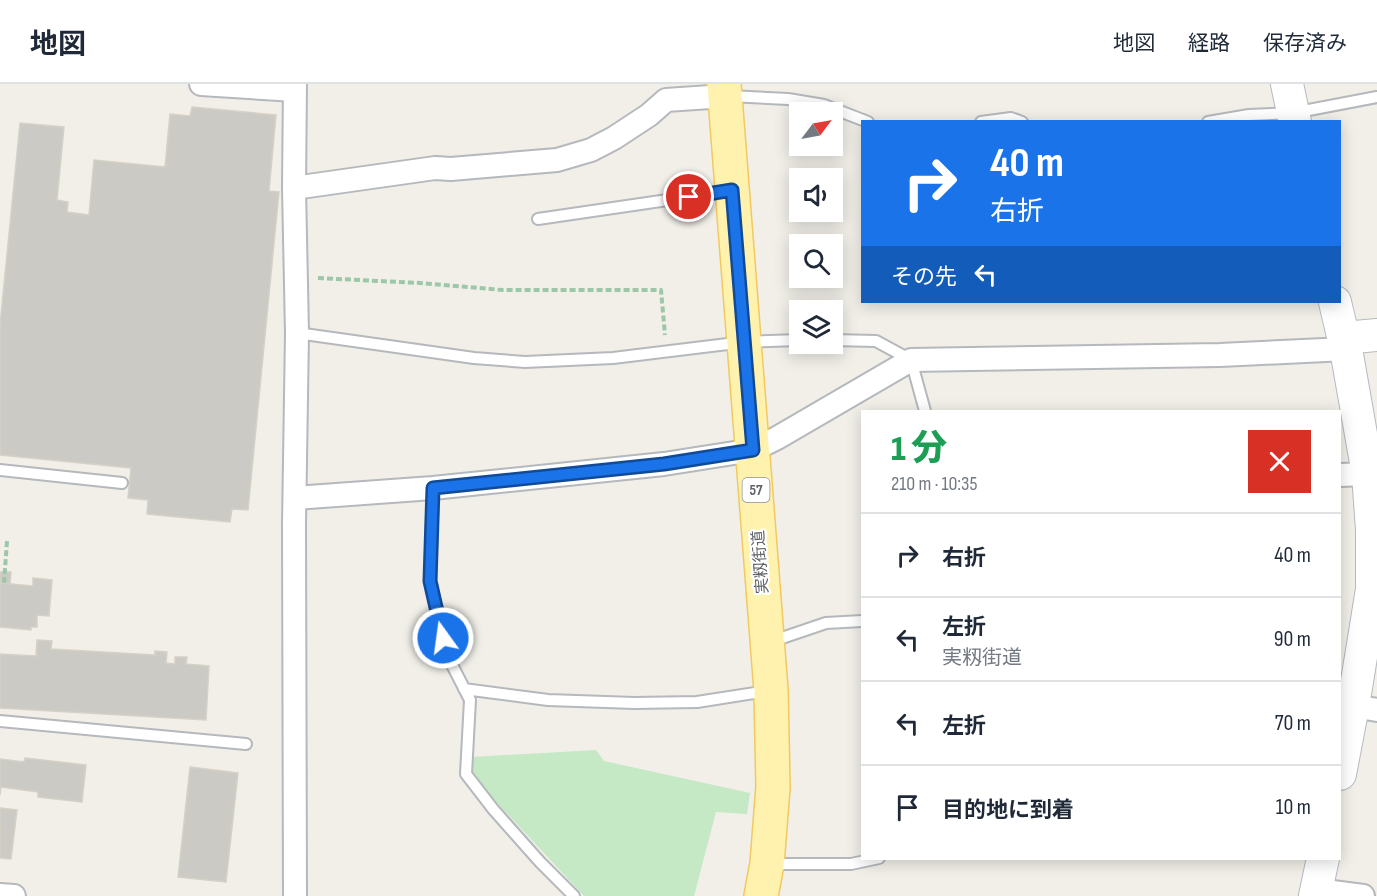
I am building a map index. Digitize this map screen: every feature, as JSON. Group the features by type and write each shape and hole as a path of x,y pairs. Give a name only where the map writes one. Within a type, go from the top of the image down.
{"main road":[{"name":"実籾街道","path":"725,90 771,690 773,788 767,864 760,896"}],"street":[{"path":"201,84 295,87 294,188 297,333 295,896"},
{"path":"294,188 435,168 451,169 557,160 591,150 614,138 649,115 666,100 725,90"},
{"path":"1335,303 1345,344 1354,475 1372,530 1372,589 1365,708 1341,771"},
{"path":"295,498 433,488 664,464 753,450 911,360 1220,355 1345,344 1377,335"},
{"path":"1323,860 1316,893 1363,896"},
{"path":"0,895 14,896"}],"lane":[{"path":"725,90 824,105 863,120"},
{"path":"1220,120 1292,106 1377,97"},
{"path":"996,120 1011,118 1016,120"},
{"path":"538,219 732,190"},
{"path":"297,333 474,358 525,362 613,358 744,342 789,340"},
{"path":"843,340 876,342 911,360 924,410"},
{"path":"0,470 122,483"},
{"path":"433,488 430,581 448,657 470,700 466,774 493,809 574,896"},
{"path":"767,643 826,623 861,621"},
{"path":"464,689 548,700 634,703 697,702 771,690"},
{"path":"0,721 246,744"},
{"path":"767,864 851,864 870,860"}],"path":[{"path":"296,277 420,283 502,290 661,290 667,351"},
{"path":"4,584 2,577 7,541"}],"green space":[{"path":"596,750 604,761 750,793 747,814 716,812 694,896 584,896 473,777 472,757"}],"building":[{"path":"192,107 276,115 269,191 279,192 248,510 232,509 230,522 147,514 148,500 128,498 131,468 0,455 0,325 20,123 64,127 57,200 68,202 67,212 89,215 94,160 165,167 170,114 190,116"},
{"path":"0,572 11,572 10,584 0,583"},
{"path":"33,578 52,580 49,616 37,615 37,627 31,627 31,630 0,627 0,583 33,586"},
{"path":"37,640 52,641 51,649 155,655 155,651 167,652 166,663 175,664 175,657 187,657 186,664 209,666 206,720 0,708 0,654 36,656"},
{"path":"25,758 86,765 82,802 38,797 38,792 1,787 0,795 0,759 24,762"},
{"path":"190,767 238,773 226,882 178,877"},
{"path":"0,808 17,810 11,859 0,858"}],"route":[{"path":"443,638 430,581 433,488 664,464 753,450 732,190 689,197"}]}
